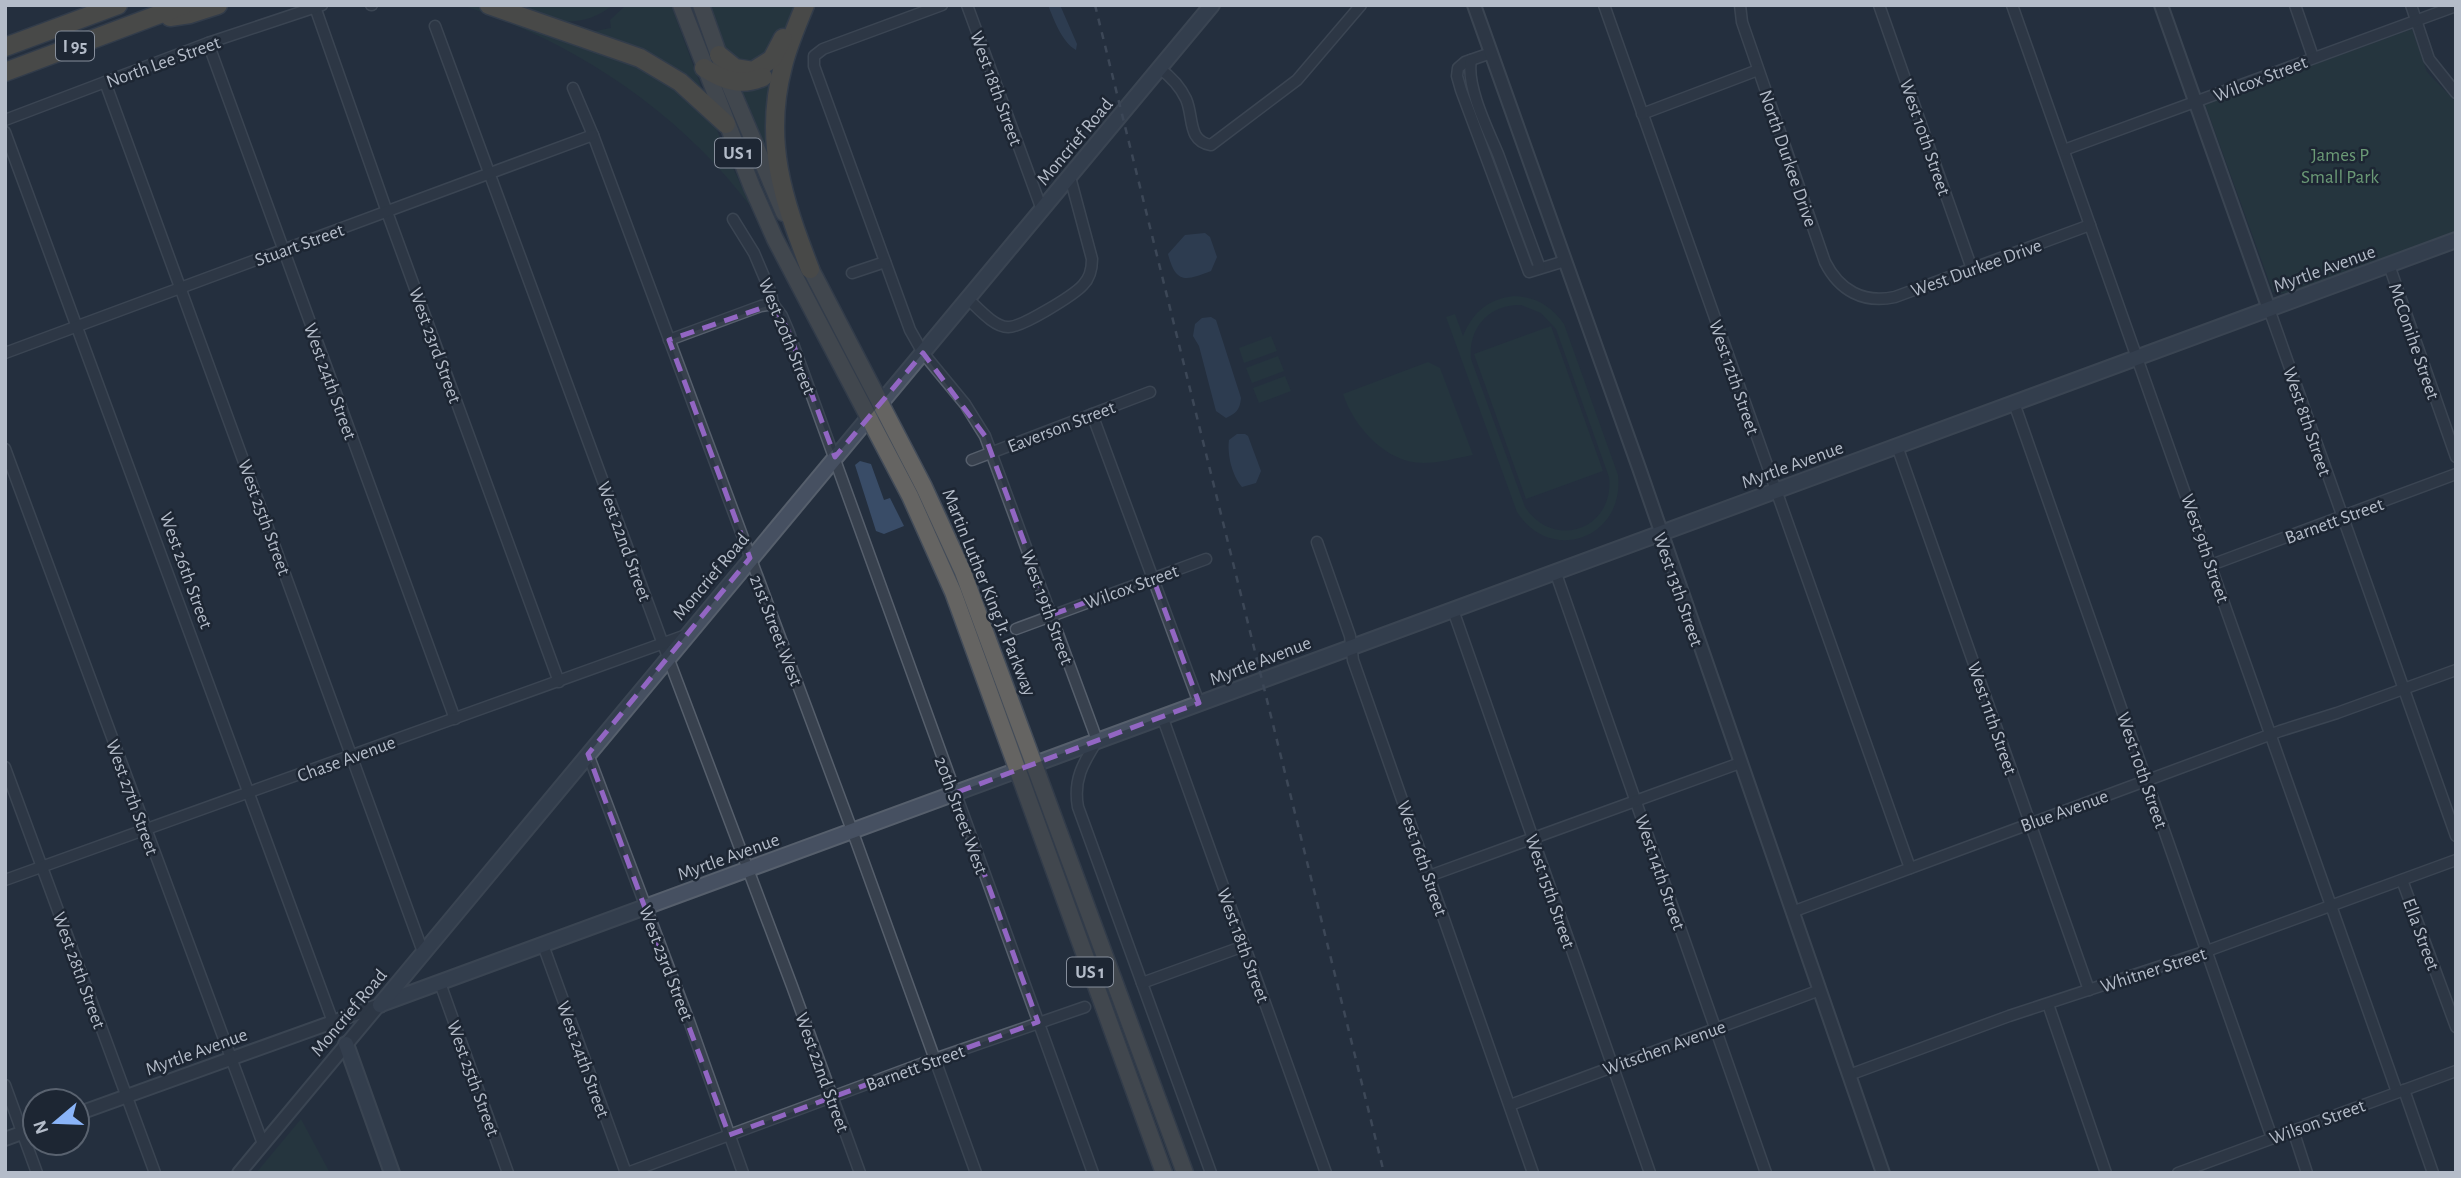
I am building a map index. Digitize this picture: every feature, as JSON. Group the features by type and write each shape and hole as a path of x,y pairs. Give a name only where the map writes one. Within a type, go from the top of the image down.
{"highway":[{"name":"I 95","path":"5,47 118,5"},
{"name":"I 95","path":"5,72 184,5"},
{"path":"142,21 190,14 218,5"},
{"path":"489,5 640,58 680,82 726,124"},
{"name":"Martin Luther King Jr. Parkway","path":"681,5 726,124 775,239 920,517 944,570 1164,1173"},
{"name":"Martin Luther King Jr. Parkway","path":"701,5 766,174 810,268 950,540 1185,1173"},
{"path":"719,55 729,64 744,71 753,71 763,66 780,47 796,5"},
{"path":"805,5 783,65 774,121 775,148 785,201 810,268"},
{"path":"704,68 728,81 739,83 758,79 783,65"}],"main road":[{"name":"Moncrief Road","path":"380,1005 588,754 666,651 686,635 1212,5"},
{"name":"Myrtle Avenue","path":"1035,764 2456,240"},
{"name":"Myrtle Avenue","path":"380,1005 1018,770"},
{"path":"346,1044 392,1173"}],"street":[{"path":"912,10 942,5"},
{"name":"West 18th Street","path":"967,5 1042,211"},
{"path":"1159,68 1182,91 1196,138 1201,144 1211,145 1297,80 1361,5"},
{"name":"West 13th Street","path":"1474,5 1883,1173"},
{"name":"West 12th Street","path":"1604,5 1910,868"},
{"name":"North Durkee Drive","path":"1740,5 1742,22 1758,71 1825,262 1839,283 1861,297"},
{"name":"West 10th Street","path":"1879,5 1972,269"},
{"name":"West 9th Street","path":"2012,5 2331,905 2433,1173"},
{"name":"West 8th Street","path":"2161,5 2456,836"},
{"path":"2295,5 2313,57"},
{"path":"2410,5 2434,68 2456,93"},
{"name":"North Lee Street","path":"5,120 208,43 318,6"},
{"name":"West 23rd Street","path":"318,6 387,212 559,682"},
{"name":"Wilcox Street","path":"2064,150 2456,6"},
{"name":"West 19th Street","path":"912,10 824,49 814,56 816,72 910,330 923,353 965,404 992,452 1097,741"},
{"name":"West 22nd Street","path":"435,26 860,1173"},
{"name":"West 24th Street","path":"208,43 455,719"},
{"path":"1491,53 1458,68 1461,90 1529,272 1565,261"},
{"path":"1642,114 1758,71"},
{"name":"West 25th Street","path":"105,82 423,952"},
{"name":"21st Street West","path":"573,88 593,135 852,831 976,1173"},
{"name":"West 26th Street","path":"5,132 333,1022"},
{"name":"Stuart Street","path":"5,353 593,135"},
{"path":"968,299 998,324 1010,327 1074,292 1085,282 1090,272 1091,259 1070,177"},
{"name":"West 20th Street","path":"733,219 754,253 773,304 782,316 835,457"},
{"name":"West Durkee Drive","path":"1861,297 1884,300 1895,297 2090,225"},
{"path":"852,273 885,262"},
{"name":"McConihe Street","path":"2389,265 2456,457"},
{"path":"669,340 773,304"},
{"name":"Eaverson Street","path":"972,460 1150,392"},
{"name":"West 10th Street","path":"2014,403 2272,1138"},
{"path":"1092,414 1199,703"},
{"name":"West 11th Street","path":"1897,446 2088,990"},
{"name":"West 27th Street","path":"5,449 263,1144"},
{"name":"20th Street West","path":"835,457 1093,1173"},
{"name":"Barnett Street","path":"2211,565 2456,474"},
{"name":"West 16th Street","path":"1317,542 1352,646 1353,660 1533,1173"},
{"name":"Wilcox Street","path":"1016,629 1206,559"},
{"name":"West 14th Street","path":"1555,571 1766,1173"},
{"name":"West 15th Street","path":"1452,610 1650,1173"},
{"name":"Chase Avenue","path":"5,880 559,682 666,651"},
{"name":"Blue Avenue","path":"1792,912 2147,780 2456,670"},
{"name":"West 18th Street","path":"1163,716 1326,1173"},
{"path":"1097,741 1079,771 1076,794 1078,807 1211,1173"},
{"name":"West 23rd Street","path":"588,754 743,1173"},
{"path":"1429,876 1740,763"},
{"name":"Myrtle Avenue","path":"1018,770 1035,764"},
{"name":"West 28th Street","path":"5,767 155,1173"},
{"name":"Whitner Street","path":"1849,1076 2009,1016 2207,951 2456,860"},
{"name":"Ella Street","path":"2402,880 2456,1027"},
{"name":"West 24th Street","path":"543,945 626,1173"},
{"path":"1142,983 1244,946"},
{"name":"West 25th Street","path":"439,983 508,1173"},
{"name":"Witschen Avenue","path":"1510,1105 1820,990"},
{"path":"2048,1004 2106,1173"},
{"name":"Myrtle Avenue","path":"91,1109 380,1005"},
{"name":"Moncrief Road","path":"239,1173 380,1005"},
{"name":"Barnett Street","path":"626,1173 935,1059 1085,1007"},
{"name":"Wilson Street","path":"2180,1172 2456,1071"},
{"path":"5,1086 21,1115"},
{"path":"2293,1130 2307,1173"}],"highlighted area":[{"path":"773,304 788,330 835,457 923,353 985,436 1051,615 1153,578 1199,703 955,793 1038,1022 729,1135 588,754 750,558 669,340"}],"green space":[{"path":"461,5 509,5 574,35 611,28 610,20 626,5 671,5 723,146 751,207 692,140 622,84 544,38"},
{"path":"523,5 613,5 591,17 568,22 545,17"},
{"path":"709,5 798,5 771,166 745,104"},
{"name":"James P Small Park","path":"2412,29 2427,72 2456,102 2456,231 2287,294 2273,292 2205,104"},
{"path":"1514,296 1536,301 1548,307 1564,324 1618,475 1617,497 1610,515 1598,528 1583,537 1566,540 1548,537 1531,528 1517,512 1446,317 1455,314 1463,336 1482,308","holes":["1521,305 1541,313 1556,329 1609,477 1608,495 1602,510 1593,521 1566,531 1551,528 1537,520 1525,507 1471,359 1473,337 1477,328 1491,313"]},
{"path":"1551,326 1603,471 1526,499 1474,354"},
{"path":"1271,336 1277,351 1244,363 1239,348"},
{"path":"1278,356 1284,371 1252,383 1246,368"},
{"path":"1428,362 1440,368 1473,455 1423,463 1396,457 1373,441 1348,406 1343,394"},
{"path":"1285,376 1291,391 1259,403 1253,388"},
{"path":"301,1119 330,1173 256,1173"}],"water":[{"path":"1048,5 1060,5 1077,44 1076,50 1063,36"},
{"path":"1205,233 1210,237 1217,257 1211,271 1183,278 1174,271 1168,254 1185,235"},
{"path":"1211,317 1216,320 1241,398 1237,411 1226,418 1216,411 1199,346 1193,336 1195,324 1202,318"},
{"path":"1237,434 1248,436 1261,471 1256,483 1242,487 1233,471 1229,452 1229,440"},
{"path":"860,461 871,464 884,500 890,498 904,526 884,534 876,531 855,465"}],"railway":[{"path":"1095,5 1384,1173"}]}
